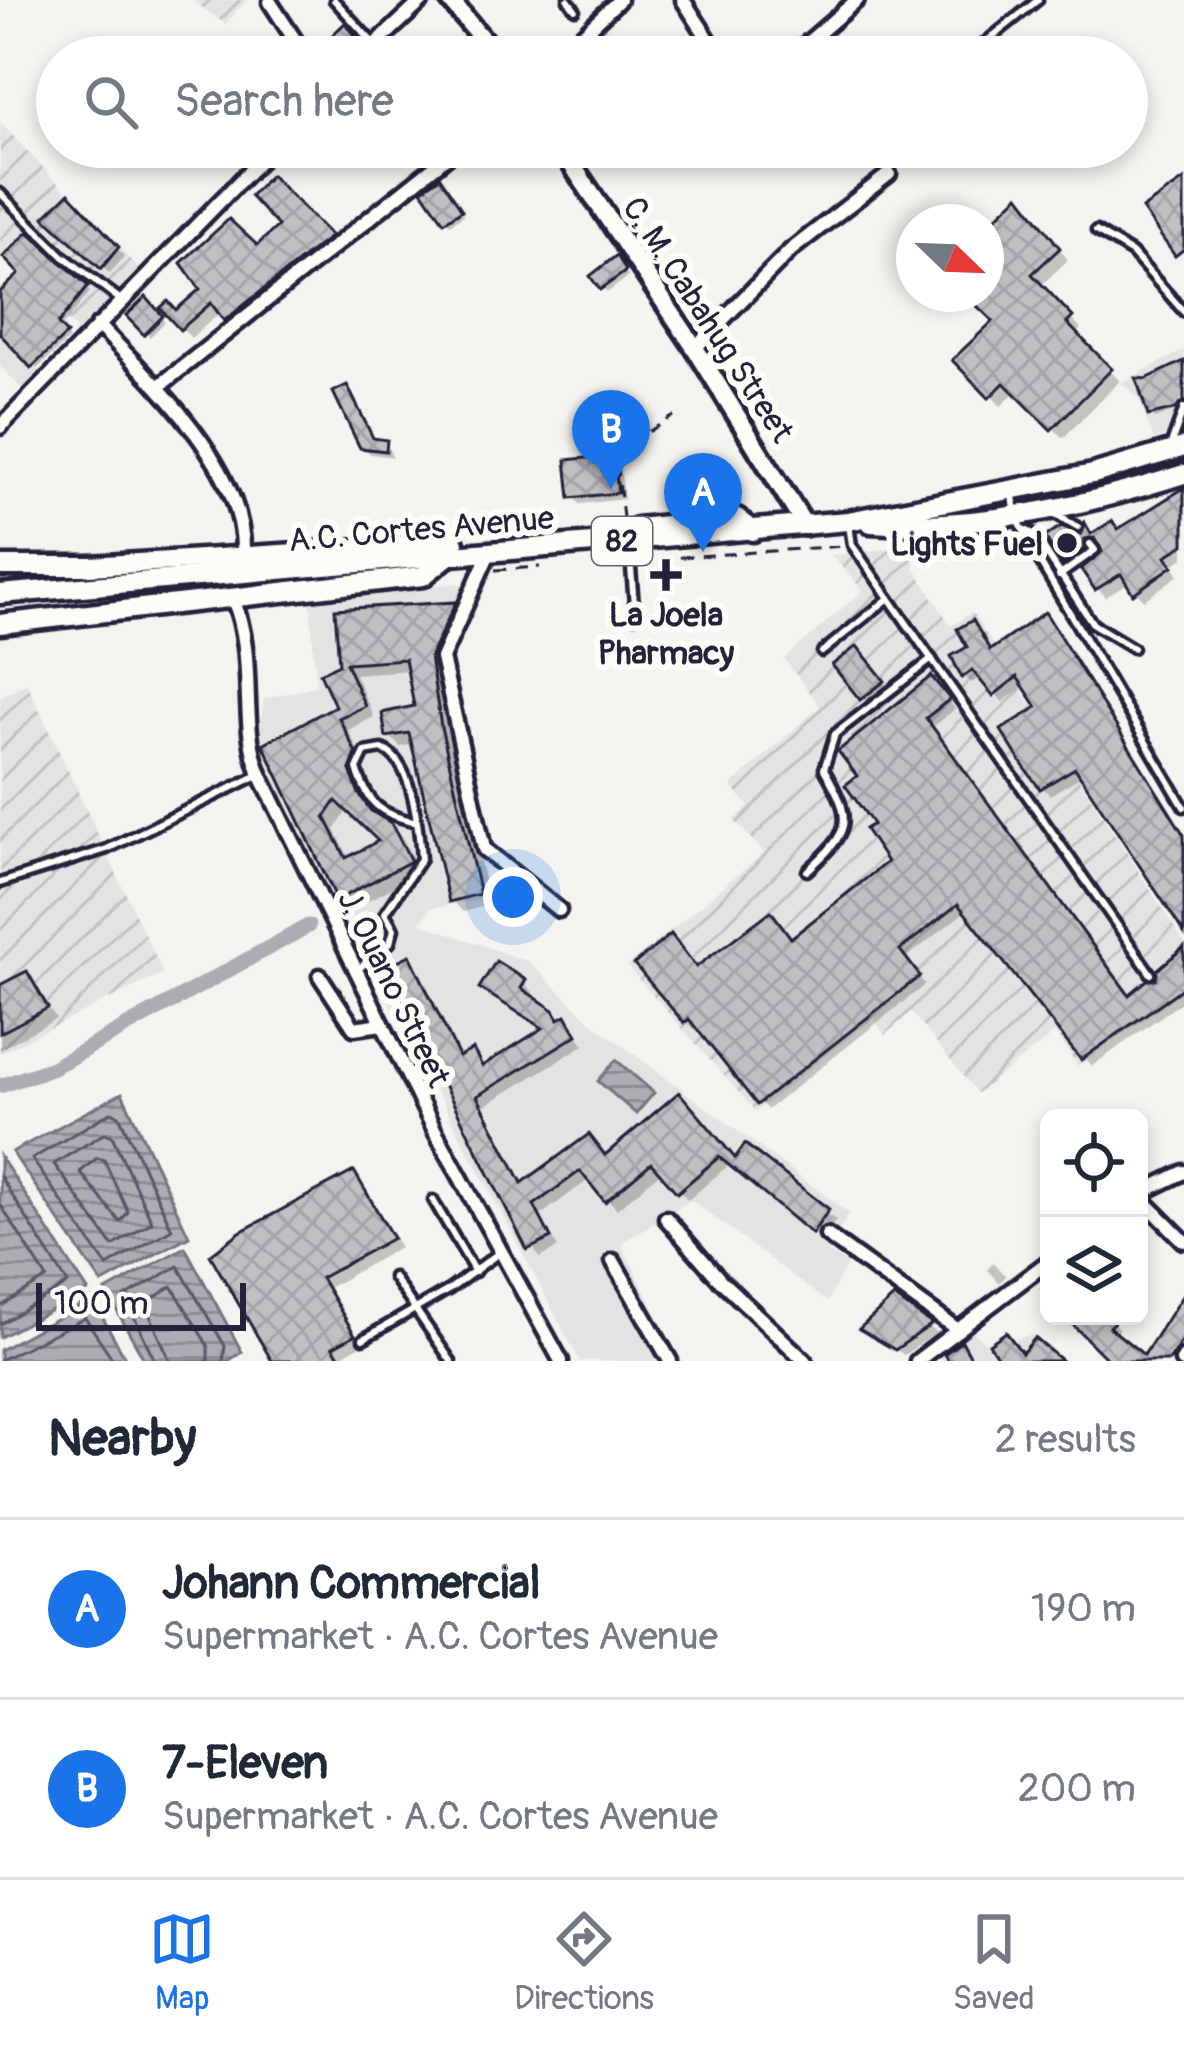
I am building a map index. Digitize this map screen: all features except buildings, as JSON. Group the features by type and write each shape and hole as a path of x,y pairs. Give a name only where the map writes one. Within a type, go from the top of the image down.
{"main road":[{"name":"A.C. Cortes Avenue","path":"0,594 448,556 496,546 629,550 848,521 1176,450"},
{"name":"A.C. Cortes Avenue","path":"848,521 932,527 1019,522 1051,507 1184,474"},
{"path":"0,566 496,546 737,518 754,531"},
{"path":"0,624 423,576 448,556"}],"street":[{"path":"385,36 423,0"},
{"path":"450,0 480,36"},
{"path":"582,36 619,0"},
{"path":"682,0 706,36"},
{"path":"815,36 857,0"},
{"path":"269,2 292,36"},
{"path":"0,427 252,168"},
{"path":"158,387 433,168"},
{"name":"C. M. Cabahug Street","path":"574,168 695,348 805,526"},
{"path":"695,348 791,250 889,174"},
{"path":"98,325 158,387 227,478 244,539 243,557"},
{"path":"496,546 442,658 484,849 560,910"},
{"name":"J. Ouano Street","path":"233,599 242,620 252,694 249,737 260,774 382,1024 561,1361"},
{"path":"320,976 354,1028 382,1024"},
{"path":"1148,1190 1184,1172"},
{"path":"1148,1204 1184,1240"},
{"path":"666,1218 720,1280 805,1361"},
{"path":"827,1234 958,1330"},
{"path":"613,1261 670,1361"},
{"path":"924,1359 1040,1268"}],"lane":[{"path":"334,0 367,36"},
{"path":"568,0 575,9"},
{"path":"993,36 1038,0"},
{"path":"0,193 64,256 122,301"},
{"path":"1096,230 1132,253 1184,312"},
{"path":"1176,450 1184,408"},
{"path":"1012,489 1019,522 1184,807"},
{"path":"1051,507 1054,518 1078,527"},
{"path":"848,521 852,545 1151,974"},
{"path":"1019,522 1034,534 1093,624 1133,648"},
{"path":"1059,576 1094,550 1090,544"},
{"path":"629,550 635,617"},
{"path":"822,652 889,598"},
{"path":"807,871 840,841 846,821 842,800 824,769 835,734 932,659"},
{"path":"357,970 390,943 394,929 385,914 389,899 421,859 413,821 397,759 382,748 365,752 357,770 370,802 387,815 413,821"},
{"path":"0,883 107,848 260,774"},
{"path":"434,1200 475,1272"},
{"path":"362,1339 500,1252"},
{"path":"392,1277 451,1361"}],"path":[{"path":"623,520 616,452 674,416"},
{"path":"496,546 513,528 536,529"},
{"path":"597,562 629,550 852,545"},
{"path":"481,571 539,566"}],"shaded area":[{"path":"192,0 247,0 225,24"},
{"path":"0,122 36,160 36,168 44,168 141,271 78,331 0,254"},
{"path":"0,327 39,372 22,389 0,366"},
{"path":"1184,350 1184,430 1154,440 1139,398 1121,383"},
{"path":"912,546 915,569 951,626 972,612 1184,942 1184,990 1078,1066 1055,1033 977,1093 911,1012 885,1035 873,1018 756,1112 627,966 764,853 734,820 749,806 731,786 820,706 784,659 863,590 831,555"},
{"path":"462,583 459,623 440,657 489,899 431,908 420,923 529,962 596,1026 849,1213 826,1251 847,1264 827,1302 691,1200 621,1243 680,1361 580,1361 256,752 264,699 316,686 310,597"},
{"path":"27,683 163,973 0,1053 0,697"},
{"path":"972,1330 988,1346 1031,1335 1062,1361 942,1361 938,1352"}],"water":[{"path":"616,1060 654,1093 636,1114 598,1081"},
{"path":"122,1093 189,1236 102,1283 12,1152"},
{"path":"0,1156 88,1291 0,1337"},
{"path":"185,1247 242,1352 228,1361 145,1361 106,1291"},
{"path":"92,1299 127,1361 0,1361 0,1350"}],"waterway":[{"path":"0,1086 52,1068 308,926"}],"place":[{"name":"7-Eleven","path":"611,489"},
{"name":"Lights Fuel","path":"1067,543"},
{"name":"Johann Commercial","path":"703,552"},
{"name":"La Joela Pharmacy","path":"666,575"}]}
